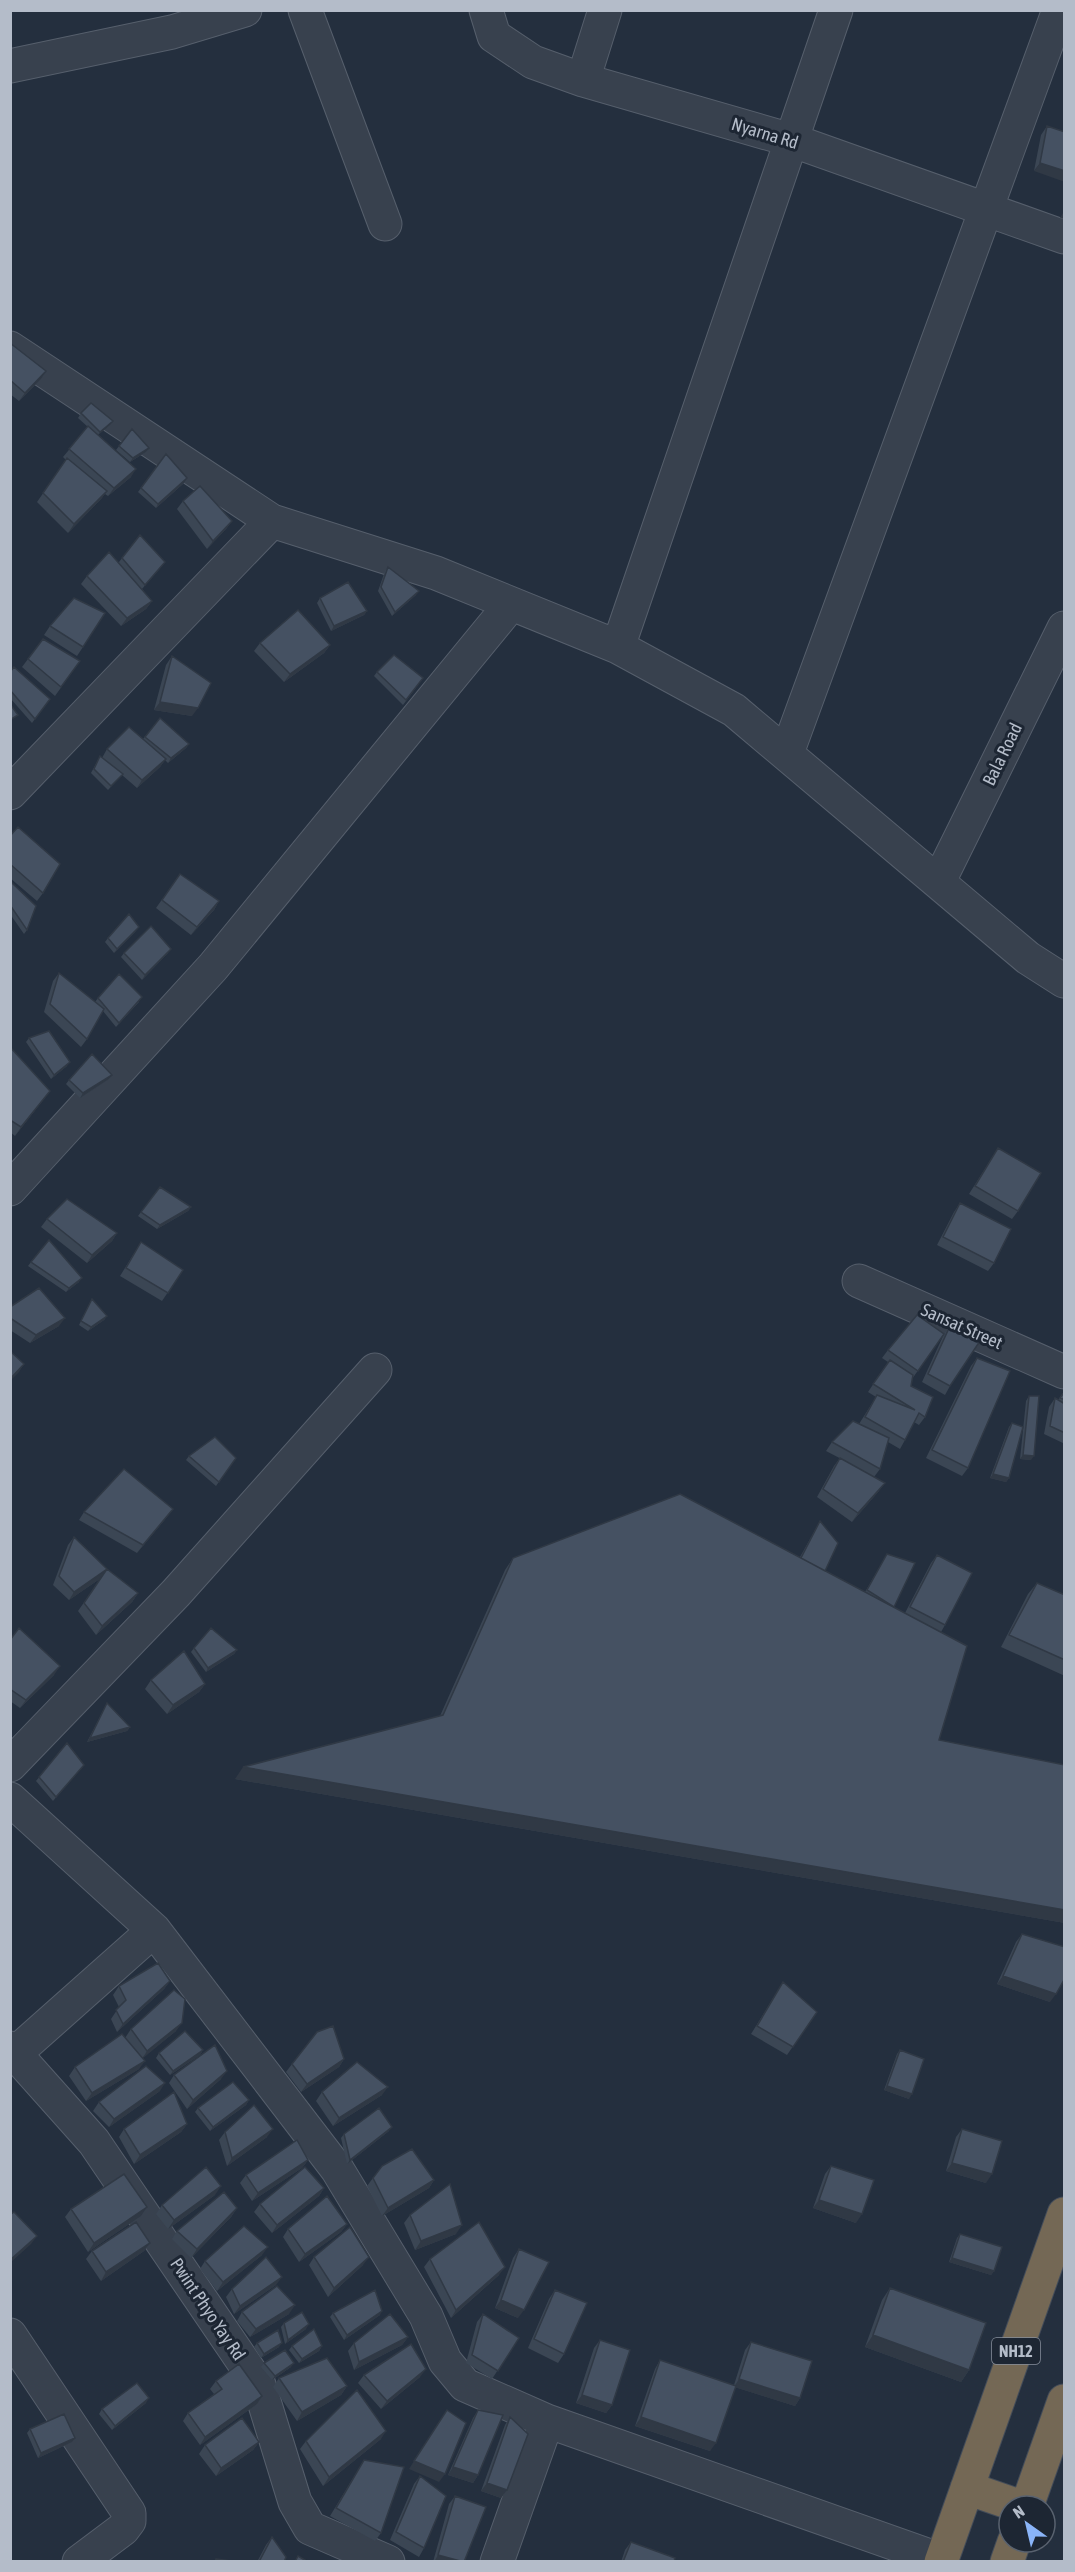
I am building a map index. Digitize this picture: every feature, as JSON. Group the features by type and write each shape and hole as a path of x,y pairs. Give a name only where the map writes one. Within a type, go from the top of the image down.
{"highway":[{"name":"NH12","path":"941,2561 1065,2214"},
{"path":"1031,2494 1064,2402"},
{"path":"967,2488 997,2498"}],"street":[{"path":"10,66 172,32 245,10"},
{"path":"305,10 384,224"},
{"name":"Nyarna Rd","path":"486,10 494,36 533,62 583,80 791,140 986,211 1065,237"},
{"path":"583,80 605,10"},
{"path":"618,647 836,10"},
{"path":"787,753 1059,10"},
{"path":"10,348 272,521 436,573 618,647 734,710 1028,958 1065,981"},
{"path":"10,793 272,521"},
{"path":"10,1189 213,967 511,604"},
{"name":"Bala Road","path":"939,881 1065,628"},
{"name":"Sansat Street","path":"859,1281 1065,1372"},
{"path":"10,1765 176,1593 375,1370"},
{"path":"10,1799 154,1930 337,2169 426,2316 445,2361 465,2385 547,2421 941,2561"},
{"path":"12,2053 154,1930"},
{"name":"Pwint Phyo Yay Rd","path":"12,2053 94,2142 260,2385 295,2502 310,2528 388,2562"},
{"path":"10,2335 129,2513 129,2521 123,2529 79,2562"},
{"path":"497,2562 547,2421"}],"building":[{"path":"1047,126 1065,132 1065,171 1040,163"},
{"path":"10,343 46,371 25,393 10,380"},
{"path":"91,403 113,421 100,432 81,413"},
{"path":"88,426 136,469 114,488 69,449"},
{"path":"132,429 149,448 133,458 119,446"},
{"path":"166,454 187,478 158,504 141,488"},
{"path":"67,458 107,491 74,524 43,493"},
{"path":"200,486 232,521 213,541 183,501"},
{"path":"140,535 165,562 145,585 122,558"},
{"path":"109,552 152,601 127,618 87,576"},
{"path":"388,567 419,591 395,612 381,587"},
{"path":"348,582 367,611 334,626 320,598"},
{"path":"74,598 105,613 83,647 50,626"},
{"path":"298,610 330,645 290,674 260,643"},
{"path":"43,639 80,661 61,687 28,659"},
{"path":"394,655 423,678 406,700 377,672"},
{"path":"172,656 211,683 198,708 160,702"},
{"path":"14,667 50,699 35,719 10,690 10,672"},
{"path":"10,704 18,715 10,720"},
{"path":"160,718 189,744 171,758 145,737"},
{"path":"129,727 166,759 142,780 107,749"},
{"path":"100,756 123,774 111,786 94,769"},
{"path":"18,827 60,864 43,893 10,864 10,836"},
{"path":"180,874 219,901 197,927 162,900"},
{"path":"12,883 36,906 27,930 10,905 10,884"},
{"path":"129,914 139,927 117,949 108,938"},
{"path":"151,926 171,949 145,975 124,953"},
{"path":"59,973 104,1009 87,1039 50,1004"},
{"path":"119,974 142,997 119,1023 98,998"},
{"path":"49,1031 70,1062 54,1075 29,1038"},
{"path":"10,1047 50,1091 21,1127 10,1120"},
{"path":"92,1054 112,1075 83,1093 69,1080"},
{"path":"998,1148 1041,1173 1018,1211 975,1186"},
{"path":"160,1187 191,1207 160,1225 141,1212"},
{"path":"67,1199 117,1233 92,1255 47,1219"},
{"path":"960,1203 1011,1229 994,1263 943,1237"},
{"path":"49,1240 82,1278 69,1288 31,1262"},
{"path":"141,1242 183,1270 168,1293 126,1268"},
{"path":"39,1288 65,1318 36,1335 10,1318 10,1307"},
{"path":"92,1299 107,1316 91,1327 81,1321"},
{"path":"917,1315 944,1334 918,1371 888,1350"},
{"path":"950,1326 980,1341 950,1386 928,1374"},
{"path":"10,1351 24,1364 10,1379"},
{"path":"977,1358 1010,1371 968,1468 932,1450"},
{"path":"890,1360 913,1375 911,1386 933,1397 925,1417 919,1413 905,1440 865,1417 877,1395 915,1410 873,1384"},
{"path":"1029,1396 1039,1396 1034,1456 1023,1455"},
{"path":"1055,1398 1065,1404 1065,1433 1050,1426"},
{"path":"853,1421 889,1438 880,1469 832,1442"},
{"path":"1012,1423 1023,1427 1009,1478 993,1474"},
{"path":"215,1437 236,1458 219,1482 189,1456"},
{"path":"840,1458 885,1483 858,1513 823,1489"},
{"path":"124,1469 173,1509 143,1545 84,1512"},
{"path":"680,1494 967,1646 939,1740 1065,1765 1065,1910 243,1767 443,1715 513,1558"},
{"path":"820,1521 838,1543 825,1571 801,1558"},
{"path":"74,1537 107,1569 74,1592 59,1576"},
{"path":"887,1554 915,1563 894,1607 867,1590"},
{"path":"937,1555 972,1573 945,1625 910,1607"},
{"path":"107,1569 138,1593 102,1626 84,1603"},
{"path":"1037,1583 1065,1595 1065,1660 1009,1635"},
{"path":"19,1628 60,1666 26,1700 10,1689 10,1640"},
{"path":"211,1628 237,1650 208,1668 194,1648"},
{"path":"184,1651 205,1684 173,1705 151,1680"},
{"path":"107,1703 130,1727 90,1738"},
{"path":"67,1743 84,1765 56,1797 39,1777"},
{"path":"1022,1934 1065,1947 1065,1978 1056,1994 1003,1976"},
{"path":"158,1963 170,1981 123,2024 116,2010 126,2000 119,1986"},
{"path":"783,1982 817,2012 793,2047 757,2026"},
{"path":"174,1990 185,1999 182,2023 147,2051 131,2029"},
{"path":"333,2026 344,2059 307,2084 292,2064 317,2032"},
{"path":"185,2031 203,2050 173,2071 159,2053"},
{"path":"122,2034 145,2061 92,2093 75,2067"},
{"path":"215,2045 227,2071 193,2100 174,2075"},
{"path":"900,2050 924,2059 912,2094 887,2086"},
{"path":"357,2062 388,2087 339,2118 322,2092"},
{"path":"146,2066 165,2083 114,2119 99,2102"},
{"path":"233,2082 249,2100 213,2127 198,2108"},
{"path":"174,2092 187,2124 140,2155 124,2129"},
{"path":"254,2105 273,2129 232,2158 225,2132"},
{"path":"379,2108 392,2127 350,2160 344,2134"},
{"path":"962,2129 1002,2141 992,2174 952,2163"},
{"path":"297,2140 308,2160 258,2193 246,2175"},
{"path":"412,2149 434,2180 388,2208 373,2178 382,2166"},
{"path":"831,2166 874,2180 862,2214 819,2200"},
{"path":"206,2167 221,2186 174,2220 162,2205"},
{"path":"305,2167 324,2188 277,2225 260,2204"},
{"path":"124,2174 147,2207 94,2243 71,2209"},
{"path":"450,2184 462,2225 421,2241 410,2215"},
{"path":"224,2192 237,2208 197,2249 177,2231"},
{"path":"327,2196 347,2224 305,2254 288,2229"},
{"path":"14,2212 37,2236 10,2260 10,2215"},
{"path":"136,2222 150,2243 106,2272 92,2251"},
{"path":"479,2222 505,2267 456,2310 430,2259"},
{"path":"244,2226 268,2247 223,2282 205,2261"},
{"path":"350,2227 369,2257 334,2288 314,2257"},
{"path":"960,2234 1002,2247 994,2271 952,2258"},
{"path":"519,2249 549,2262 524,2310 501,2300"},
{"path":"266,2257 282,2277 240,2306 232,2289"},
{"path":"277,2286 295,2305 256,2329 242,2312"},
{"path":"890,2288 986,2323 969,2370 873,2335"},
{"path":"375,2290 382,2311 347,2335 333,2313"},
{"path":"555,2290 587,2303 564,2354 534,2339"},
{"path":"302,2312 309,2324 288,2340 284,2323"},
{"path":"390,2314 408,2337 359,2362 354,2343"},
{"path":"483,2314 519,2338 498,2371 472,2355"},
{"path":"314,2329 322,2346 302,2359 292,2346"},
{"path":"278,2330 282,2343 264,2354 257,2343"},
{"path":"600,2340 630,2350 612,2405 582,2395"},
{"path":"751,2342 812,2361 800,2398 739,2379"},
{"path":"411,2344 426,2369 387,2401 364,2375"},
{"path":"285,2350 294,2363 275,2376 264,2363"},
{"path":"327,2358 347,2386 302,2412 279,2378"},
{"path":"660,2360 736,2386 716,2443 641,2417"},
{"path":"239,2364 262,2396 205,2437 188,2413 222,2389 216,2381"},
{"path":"137,2383 149,2398 115,2426 102,2409"},
{"path":"357,2390 386,2431 329,2477 306,2441"},
{"path":"447,2410 466,2423 445,2474 414,2461"},
{"path":"478,2410 503,2415 478,2475 453,2467"},
{"path":"64,2414 75,2438 41,2453 30,2429"},
{"path":"510,2417 528,2434 507,2490 487,2483"},
{"path":"242,2418 259,2442 221,2468 205,2445"},
{"path":"364,2460 404,2467 381,2533 336,2508"},
{"path":"420,2476 446,2496 424,2548 396,2532"},
{"path":"455,2496 486,2507 464,2562 438,2555"},
{"path":"272,2537 286,2557 284,2562 259,2562"},
{"path":"631,2542 675,2558 674,2562 623,2562"},
{"path":"298,2556 308,2562 295,2562"},
{"path":"216,2559 239,2562 215,2562"}]}
